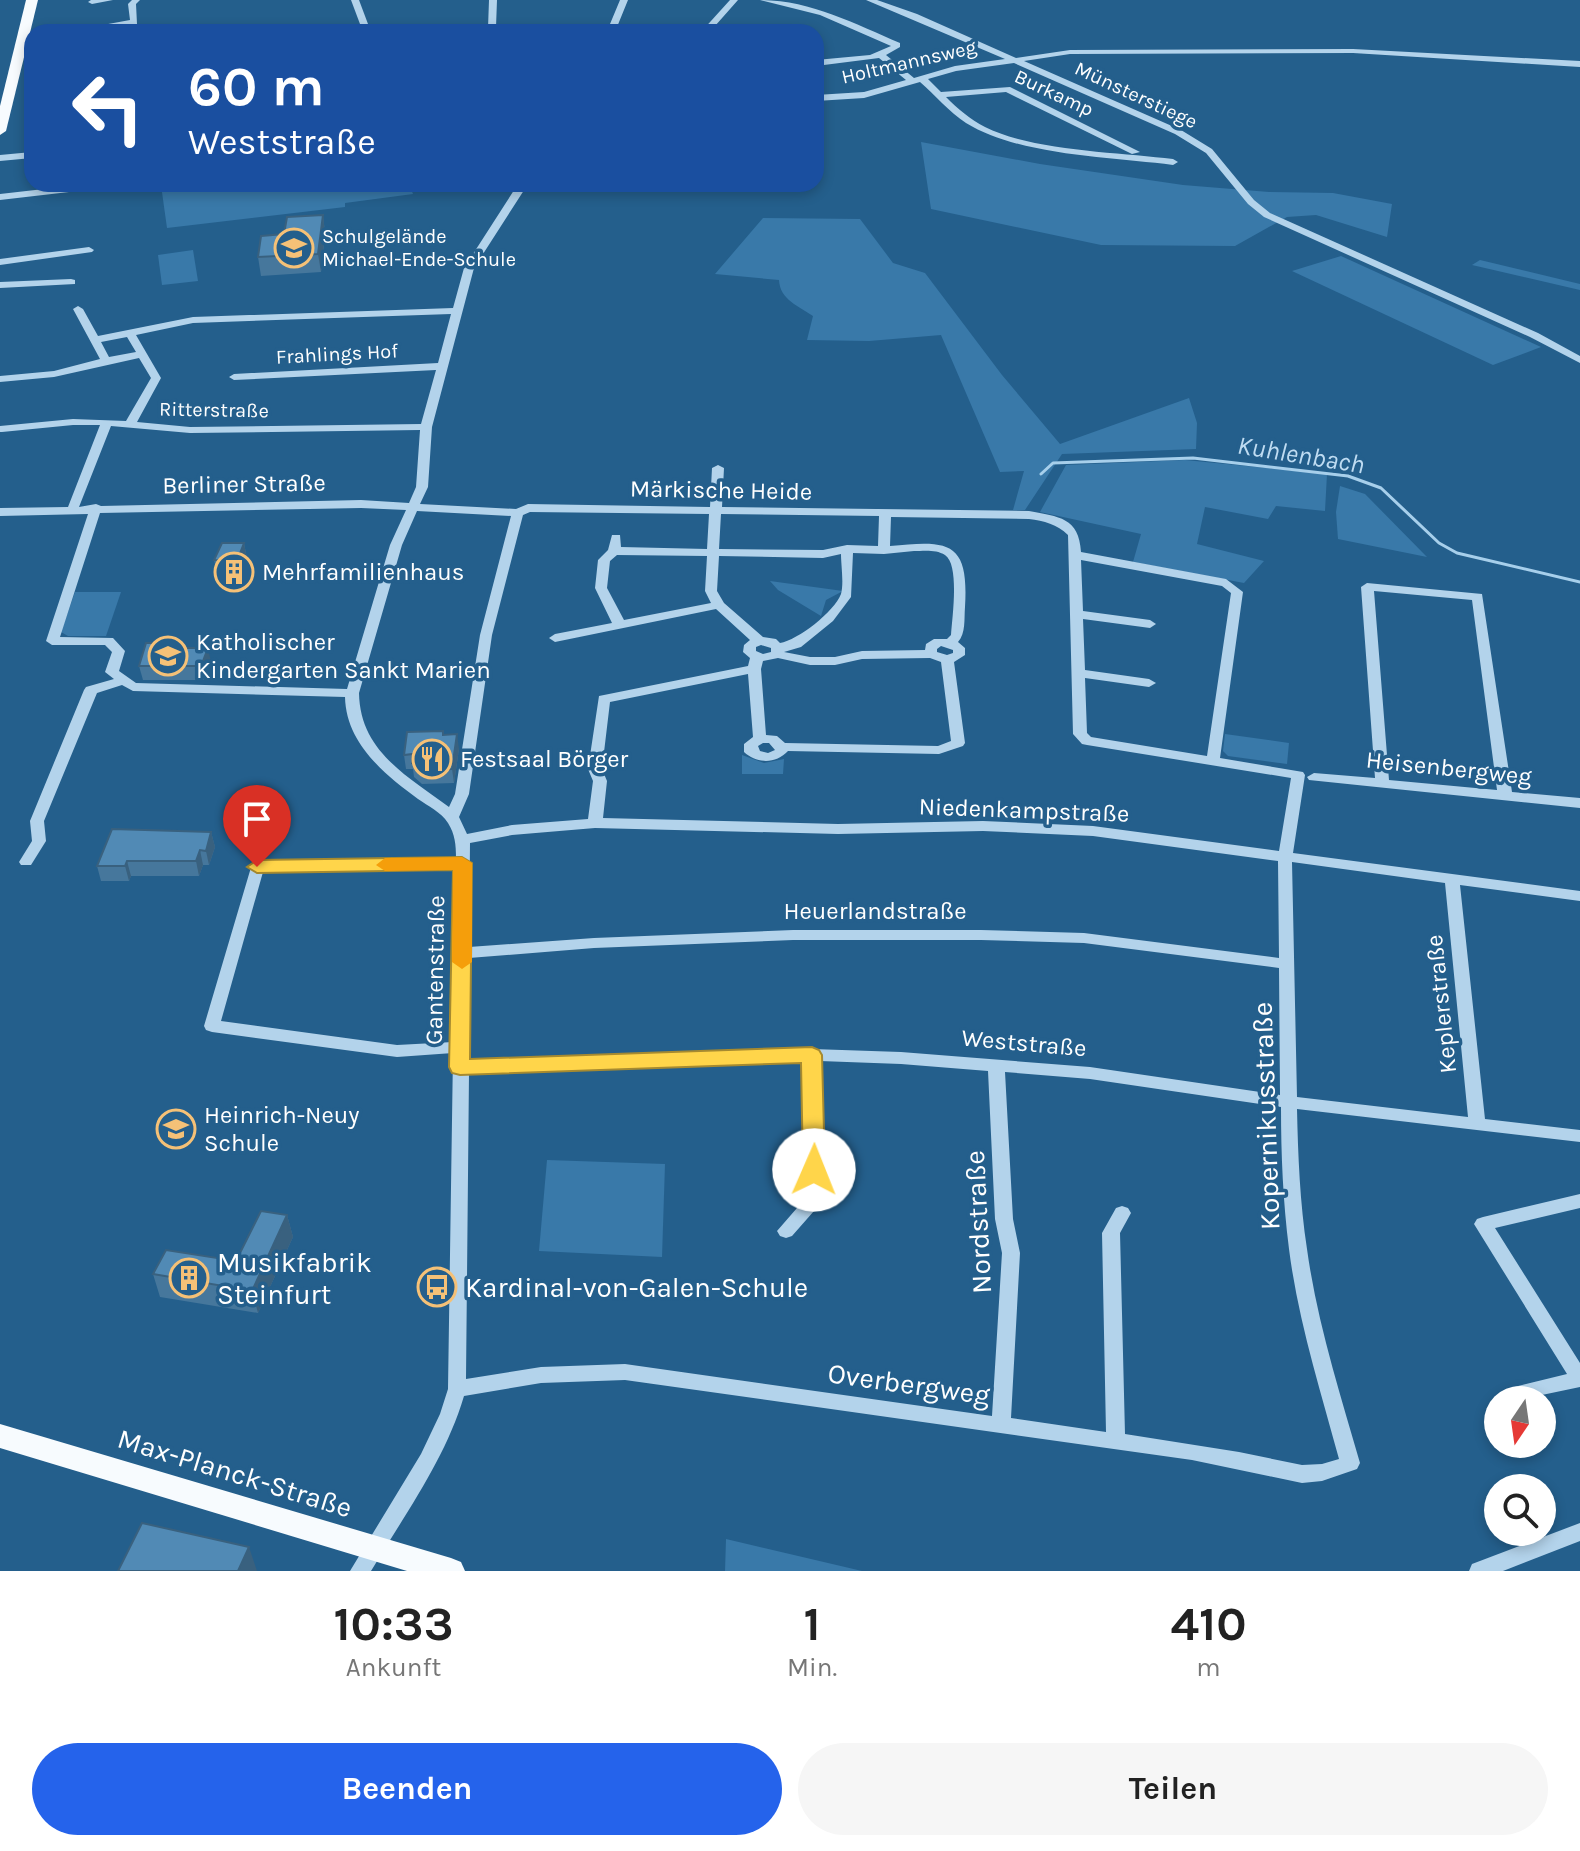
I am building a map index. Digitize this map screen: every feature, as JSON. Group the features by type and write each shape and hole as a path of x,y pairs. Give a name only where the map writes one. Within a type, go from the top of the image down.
{"main road":[{"path":"25,24 32,0"},
{"path":"0,131 3,105 24,29"},
{"name":"Max-Planck-Straße","path":"0,1436 367,1560 451,1571"}],"street":[{"path":"92,2 109,0"},
{"path":"132,24 132,4 136,0"},
{"path":"355,0 364,24"},
{"path":"492,24 493,0"},
{"path":"615,24 624,0"},
{"path":"712,24 734,0"},
{"path":"764,0 822,13 897,45 891,51 879,54 824,62"},
{"name":"Münsterstiege","path":"870,0 1198,143 1218,160 1251,202 1267,215 1534,335 1580,360"},
{"name":"Holtmannsweg","path":"824,98 864,95 916,79 1010,59 1087,52 1353,51 1580,64"},
{"name":"Burkamp","path":"879,54 941,95 968,121 996,134 1033,143 1173,162"},
{"name":"Burkamp","path":"941,95 1007,89 1146,158"},
{"path":"0,158 24,156"},
{"path":"0,197 43,192"},
{"name":"Gantenstraße","path":"367,1560 437,1445 450,1416 457,1389 463,840 452,817 401,779 373,752 354,724 350,709 396,545 422,487 426,427 473,258 518,192"},
{"path":"0,262 89,250"},
{"path":"0,285 71,282"},
{"path":"78,309 106,361"},
{"path":"95,340 181,321 456,311"},
{"path":"130,333 156,378 130,424"},
{"path":"0,379 54,374 142,354"},
{"name":"Frahlings Hof","path":"234,377 442,366"},
{"path":"73,508 107,422"},
{"name":"Ritterstraße","path":"2,429 107,422 190,430 426,427"},
{"path":"718,468 711,591 719,605 759,641"},
{"name":"Berliner Straße","path":"0,512 361,504 415,507"},
{"name":"Märkische Heide","path":"415,507 518,513 528,508 1029,515 1046,518 1071,529 1075,555"},
{"path":"96,508 52,641 108,641 119,651 112,672 133,687 148,690 352,693"},
{"path":"452,817 462,794 486,635 518,513"},
{"path":"884,550 883,523 886,513"},
{"path":"620,625 601,588 604,560 615,545 713,553 823,554 847,549 937,547 953,552 960,562 957,636 950,643"},
{"path":"595,823 600,781 595,769 604,699 756,664 778,650 796,644 829,618 847,594 847,549"},
{"path":"1075,555 1226,583 1237,592 1213,761 1087,741 1080,734 1075,555"},
{"path":"1382,783 1367,587 1478,597 1505,795"},
{"path":"555,638 719,605"},
{"path":"1076,614 1150,624"},
{"path":"931,654 931,647 939,642 959,648 959,655 947,660 931,654 862,655 835,661 810,661 778,650 771,642 759,641 750,645 749,652 756,664 760,739 772,739 782,747 939,750 958,743 947,660"},
{"path":"1078,673 1149,683"},
{"path":"26,862 39,841 37,821 91,690 122,681"},
{"name":"Kopernikusstraße","path":"1213,761 1298,775 1285,856 1290,1179 1298,1251 1312,1324 1350,1463"},
{"name":"Heisenbergweg","path":"1314,777 1580,803"},
{"name":"Niedenkampstraße","path":"463,840 512,830 595,823 838,829 1021,827 1093,831 1580,896"},
{"name":"Weststraße","path":"462,863 257,867 212,1026 460,1057 812,1055 996,1064 1090,1073 1289,1102 1580,1136"},
{"name":"Keplerstraße","path":"1452,879 1477,1124"},
{"name":"Heuerlandstraße","path":"462,953 594,943 762,936 981,935 1084,938 1287,964"},
{"path":"786,1231 805,1211 814,1170 812,1055"},
{"name":"Nordstraße","path":"996,1064 1004,1219 1011,1253 1001,1425"},
{"path":"1550,1386 1579,1379 1483,1224 1580,1201"},
{"path":"1116,1442 1111,1233 1122,1213"},
{"name":"Overbergweg","path":"457,1389 518,1376 583,1370 625,1372 1116,1442 1256,1464 1291,1475 1324,1475 1350,1463"},
{"path":"1479,1571 1580,1532"}],"shaded area":[{"path":"921,142 1040,164 1183,185 1269,192 1333,193 1392,204 1387,237 1316,215 1287,217 1235,246 1101,245 931,209"},
{"path":"162,192 413,194 345,203 345,207 167,228"},
{"path":"763,218 860,219 893,263 925,273 1002,375 1060,444 1189,398 1197,423 1196,449 1062,454 1025,510 1013,510 1024,471 1000,472 941,335 869,341 807,340 813,316 787,298 779,280 715,274"},
{"path":"193,250 198,281 162,285 158,255"},
{"path":"1341,256 1541,347 1493,365 1292,271"},
{"path":"1480,260 1580,284 1580,290 1472,265"},
{"path":"1185,460 1327,474 1325,511 1276,506 1268,519 1205,507 1197,544 1264,561 1244,583 1133,562 1141,534 1040,512 1066,465"},
{"path":"1340,486 1365,494 1427,557 1338,539 1336,512"},
{"path":"770,581 843,591 826,600 821,616 778,590"},
{"path":"75,592 121,592 106,636 68,636 61,632"},
{"path":"1225,734 1289,743 1287,764 1228,756 1223,751"},
{"path":"742,755 764,763 784,759 783,774 742,774"},
{"path":"547,1160 665,1164 662,1257 539,1251"},
{"path":"726,1539 862,1571 725,1571"}],"building":[{"path":"323,215 318,254 258,257 261,236 284,234 287,217"},
{"path":"222,543 244,543 237,561 214,560"},
{"path":"146,643 173,643 172,648 208,648 201,666 139,666"},
{"path":"443,731 443,735 457,734 452,769 420,770 412,763 413,754 404,755 407,732"},
{"path":"112,829 211,832 206,851 200,850 196,861 127,861 125,866 97,866"},
{"path":"261,1211 287,1215 252,1291 153,1274 166,1250 236,1261"},
{"path":"142,1523 249,1547 238,1571 118,1571"}],"waterway":[{"name":"Kuhlenbach","path":"1041,474 1053,463 1193,458 1348,476 1381,488 1439,543 1457,553 1580,582"}],"slow traffic":[{"path":"385,865 462,863 462,962"}],"place":[{"name":"Schulgelände Michael-Ende-Schule","path":"294,248"},
{"name":"Mehrfamilienhaus","path":"234,572"},
{"name":"Katholischer Kindergarten Sankt Marien","path":"168,656"},
{"name":"Festsaal Börger","path":"432,759"},
{"name":"Heinrich-Neuy Schule","path":"176,1129"},
{"name":"Musikfabrik Steinfurt","path":"189,1278"},
{"name":"Kardinal-von-Galen-Schule","path":"437,1287"}],"route":[{"path":"257,867 462,863 460,1067 812,1055 814,1170"}]}
